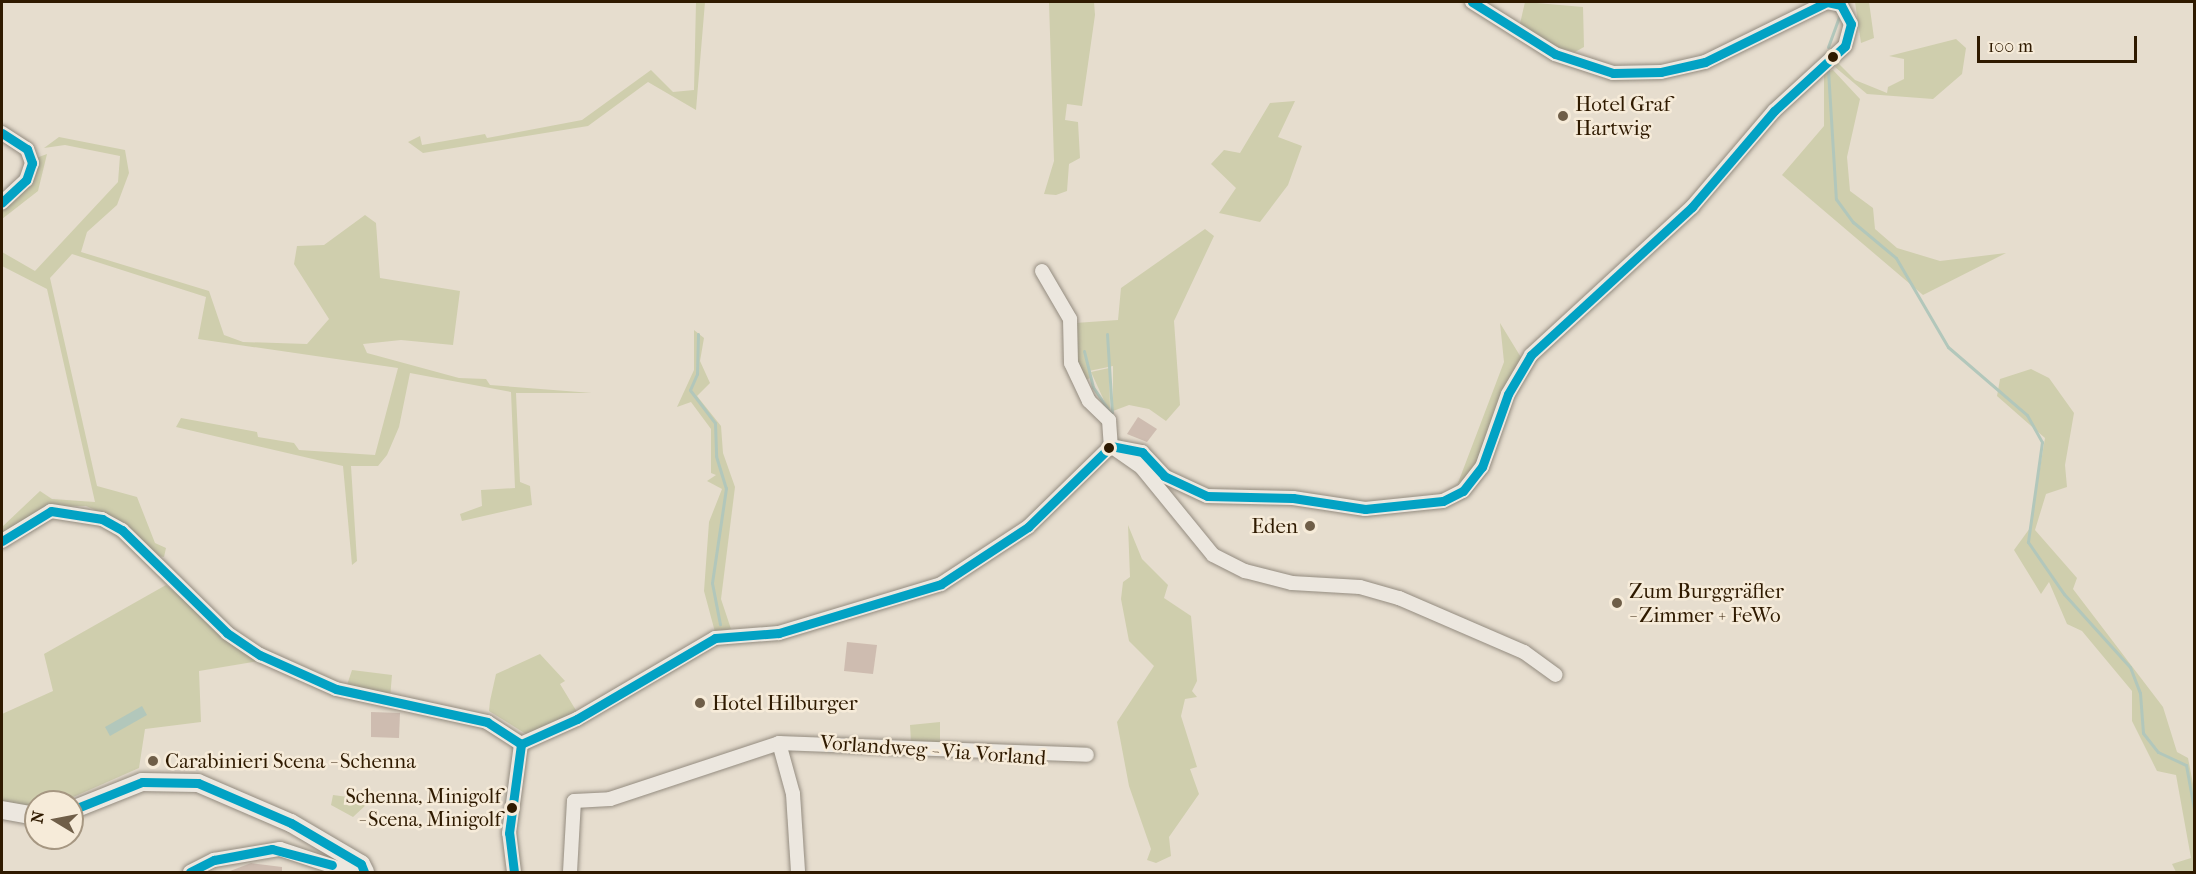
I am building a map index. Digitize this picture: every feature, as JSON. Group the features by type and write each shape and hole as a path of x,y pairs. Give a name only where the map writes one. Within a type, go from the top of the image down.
{"street":[{"path":"1111,446 1142,452 1164,476 1207,496 1374,509 1448,501 1463,491 1482,467 1508,394 1531,355 1674,225 1774,111 1845,46 1851,24 1841,3 1816,5 1688,68 1619,73 1555,54 1472,2"},
{"path":"2,133 27,149 32,163 26,180 2,202"},
{"path":"1042,271 1070,319 1071,363 1089,401 1109,420 1111,446"},
{"path":"1111,446 1142,468 1213,555 1245,571 1292,583 1360,587 1399,598 1524,652 1556,675"},
{"path":"521,744 606,703 715,638 779,633 941,584 1028,527 1111,446"},
{"path":"2,541 51,511 67,509 102,519 122,530 227,633 260,655 336,689 487,722 521,744"},
{"path":"779,743 793,794 798,873"},
{"name":"Vorlandweg - Via Vorland","path":"570,873 574,801 610,799 779,743 1088,755"},
{"path":"514,873 509,833 521,744"},
{"path":"84,805 142,782 198,783 291,822 361,864 364,872"},
{"path":"2,810 24,814"},
{"path":"190,873 214,860 280,849 350,873"}],"green space":[{"path":"696,2 705,2 696,110 648,82 588,126 423,153 408,142 420,136 422,145 485,134 487,138 582,120 651,70 673,92 694,90"},
{"path":"1049,2 1094,2 1095,15 1082,106 1067,104 1065,120 1078,122 1080,158 1069,164 1067,191 1056,195 1044,194 1054,161"},
{"path":"1525,2 1583,7 1584,47 1575,52 1545,44 1519,28"},
{"path":"1855,2 1869,2 1874,38 1861,43"},
{"path":"1956,39 1966,48 1962,74 1933,99 1867,94 1835,67 1838,63 1855,80 1887,93 1888,87 1904,79 1904,59 1889,56"},
{"path":"1833,70 1860,99 1847,157 1850,191 1873,208 1875,229 1897,248 1940,261 2006,253 1923,295 1782,175 1824,126 1824,72"},
{"path":"1295,101 1278,137 1302,146 1288,185 1260,222 1219,213 1236,188 1211,164 1224,150 1240,153 1270,103"},
{"path":"59,137 125,150 129,173 117,205 87,232 81,252 209,291 224,335 243,342 307,344 329,319 294,264 297,246 324,245 365,215 376,223 380,278 460,291 453,345 401,340 363,344 367,353 459,378 486,379 490,385 592,393 516,393 520,482 530,486 532,505 462,521 460,514 482,506 481,490 515,488 511,392 410,373 399,427 387,455 378,466 351,466 357,561 352,565 343,466 176,427 181,418 257,432 258,437 294,443 299,450 375,455 398,368 198,339 206,297 72,254 50,278 97,486 137,497 155,543 166,548 164,557 147,554 106,515 86,506 47,507 2,535 2,527 40,491 52,499 95,502 47,289 2,266 2,252 35,271 118,182 120,156 65,145 44,148"},
{"path":"47,154 38,191 2,219 2,210 32,182 36,158"},
{"path":"1205,229 1214,236 1174,321 1180,405 1166,421 1149,409 1129,405 1113,411 1113,366 1089,371 1090,378 1082,382 1074,361 1075,323 1118,320 1121,288"},
{"path":"1500,323 1522,359 1508,380 1475,470 1442,496 1458,483 1504,362"},
{"path":"694,330 704,338 700,361 710,383 697,396 721,426 723,453 735,487 721,599 731,629 715,632 704,591 709,522 722,489 707,481 716,475 711,473 711,429 691,402 677,407 694,370"},
{"path":"1109,368 1110,408 1108,409 1091,372"},
{"path":"2031,369 2049,378 2074,413 2065,465 2067,487 2046,494 2035,530 2077,578 2073,589 2163,707 2177,752 2188,758 2194,789 2194,872 2176,872 2172,864 2191,858 2176,775 2157,771 2132,721 2132,691 2082,631 2067,624 2049,582 2041,594 2014,550 2030,528 2045,438 1997,396 2000,379"},
{"path":"1128,525 1142,559 1168,585 1164,598 1191,616 1197,681 1192,691 1197,697 1185,699 1181,716 1197,767 1190,769 1199,794 1169,837 1171,856 1156,863 1147,860 1151,849 1129,786 1117,722 1154,666 1129,641 1121,599 1123,582 1130,577"},
{"path":"166,585 259,661 199,671 201,722 145,729 139,768 84,792 84,790 24,790 24,806 2,804 2,714 53,691 44,654"},
{"path":"540,654 565,681 560,684 580,717 526,734 489,711 490,701 496,674"},
{"path":"352,670 392,675 390,698 347,685"},
{"path":"940,722 940,744 911,742 910,725"},
{"path":"333,795 348,797 347,803 367,804 353,817 331,805"}],"shaded area":[{"path":"142,706 147,715 110,736 105,727"}],"building":[{"path":"1138,417 1157,429 1147,442 1127,434"},
{"path":"847,642 877,645 873,674 844,671"},
{"path":"371,712 400,713 399,738 371,737"},
{"path":"251,863 282,867 282,873 225,873"}],"waterway":[{"path":"1828,47 1839,17"},
{"path":"1828,70 1836,199 1853,222 1896,258 1948,347 2027,415 2042,442 2028,542 2064,594 2130,667 2140,693 2143,733 2158,752 2186,765 2194,809"},
{"path":"698,334 697,374 690,390 715,423 716,456 726,488 712,583 720,624"},
{"path":"1107,334 1112,413"},
{"path":"1084,351 1093,387 1110,412"}],"transit line":[{"path":"521,744 577,719 715,638 779,633 941,584 1028,527 1111,446 1142,452 1164,476 1207,496 1293,498 1365,509 1443,501 1463,491 1482,467 1508,394 1531,355 1692,207 1774,111 1845,46 1851,24 1841,5 1827,2 1705,62 1661,72 1613,73 1555,54 1472,2"},
{"path":"2,133 27,149 32,163 26,180 2,202"},
{"path":"2,541 51,511 102,519 122,530 227,633 260,655 336,689 487,722 521,744"},
{"path":"514,872 509,833 521,744"},
{"path":"84,805 142,782 198,783 291,823 361,864 364,872"},
{"path":"190,872 214,860 272,849 332,865"}],"place":[{"name":"Hotel Graf Hartwig","path":"1563,116"},
{"name":"Eden","path":"1310,526"},
{"name":"Zum Burggräfler - Zimmer + FeWo","path":"1617,603"},
{"name":"Hotel Hilburger","path":"700,703"},
{"name":"Carabinieri Scena - Schenna","path":"153,761"},
{"name":"Schenna, Minigolf - Scena, Minigolf","path":"512,808"}]}
